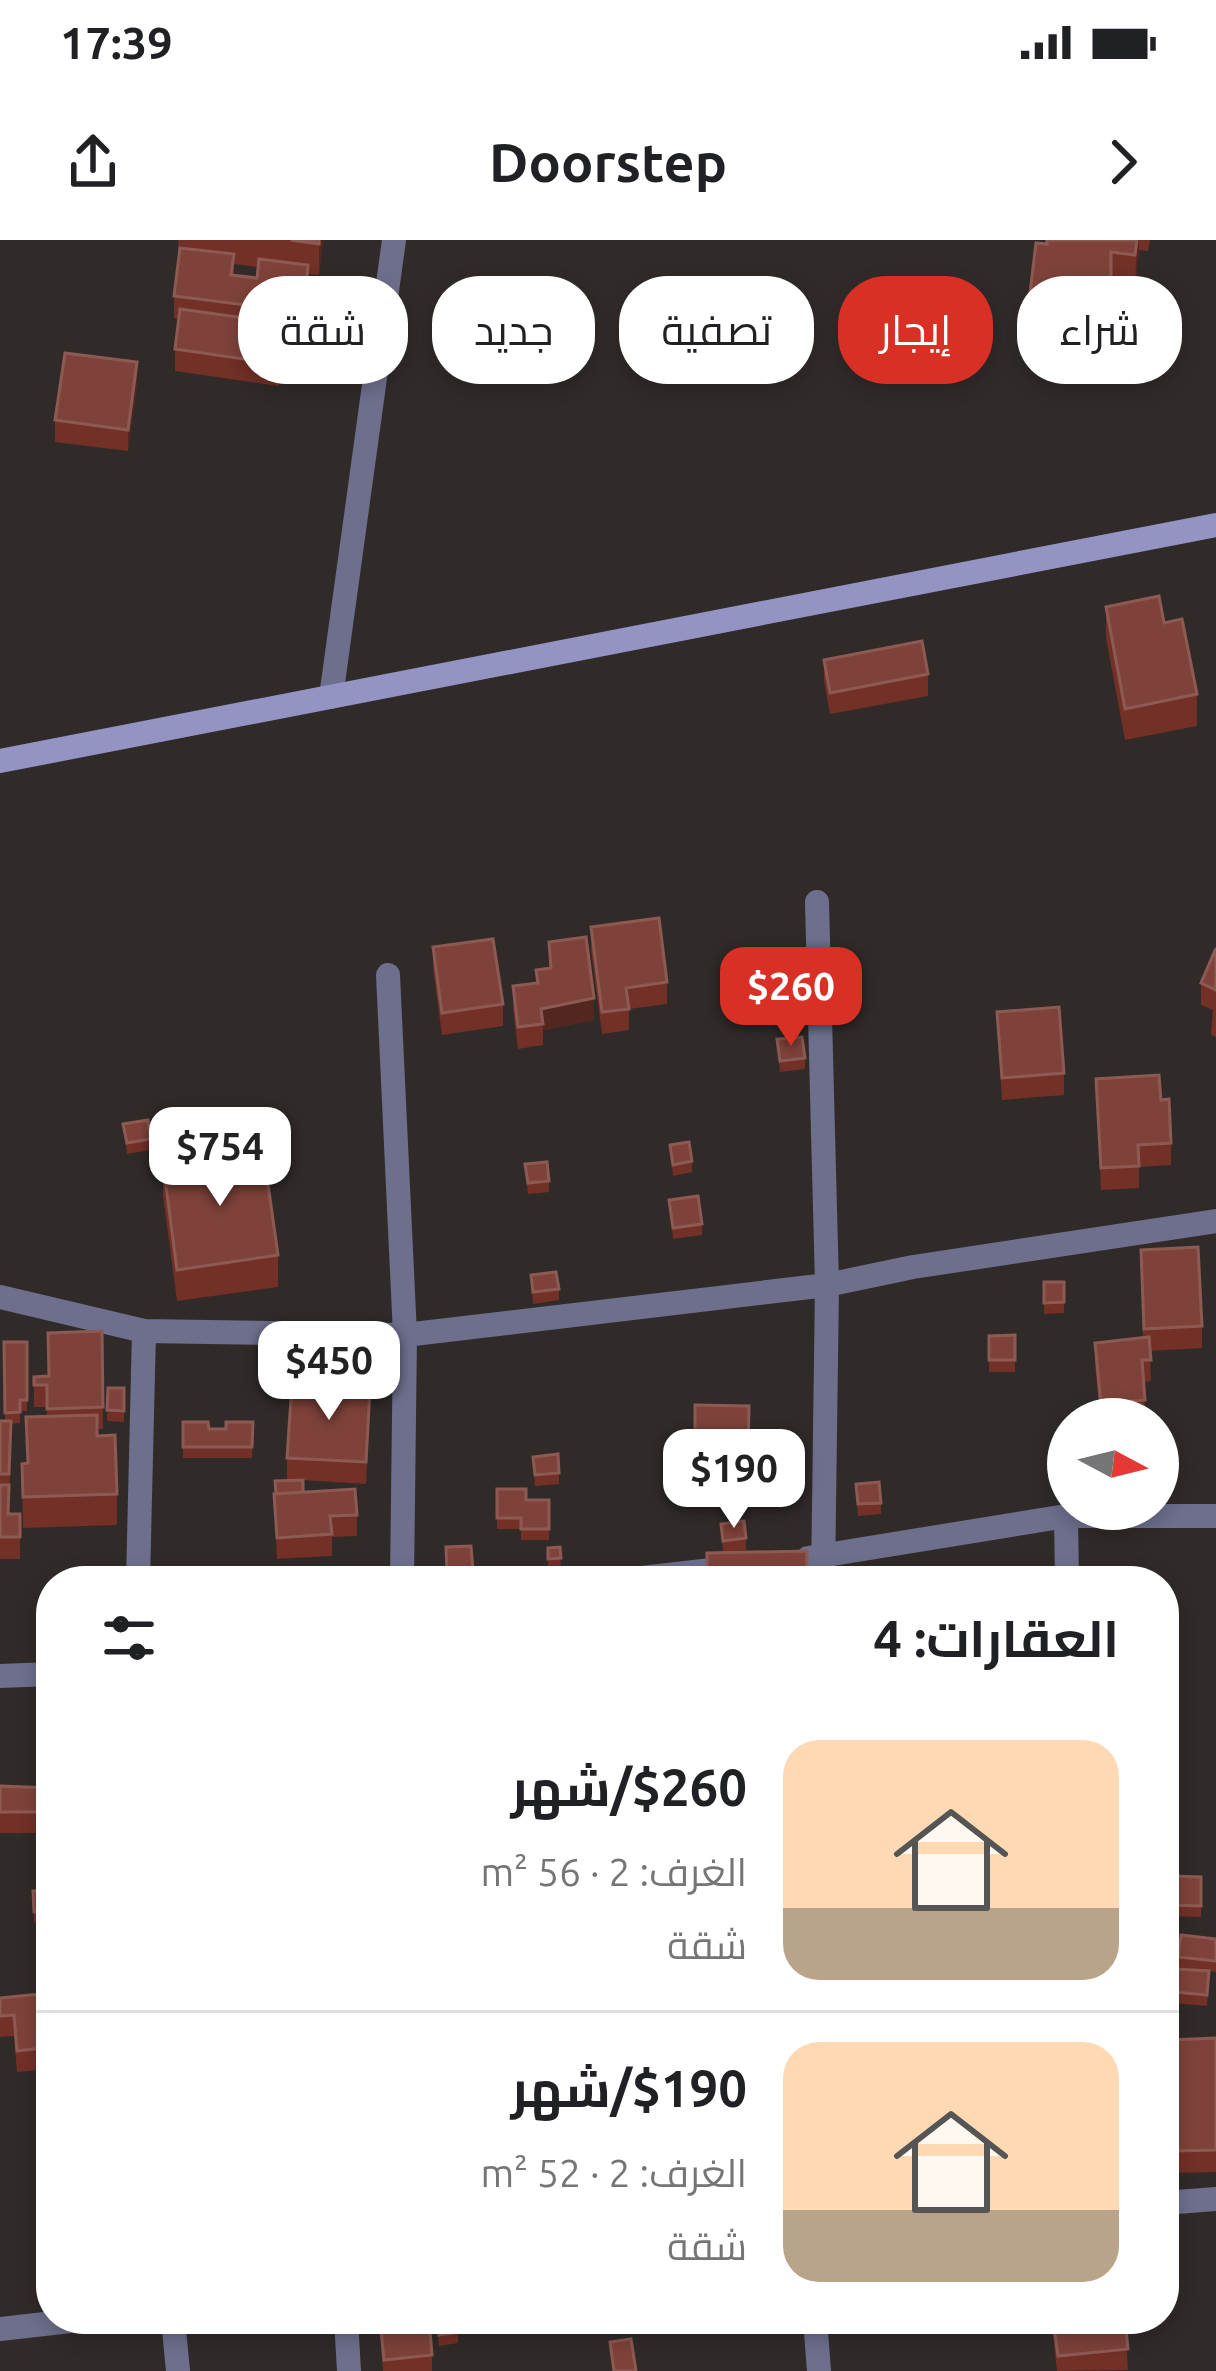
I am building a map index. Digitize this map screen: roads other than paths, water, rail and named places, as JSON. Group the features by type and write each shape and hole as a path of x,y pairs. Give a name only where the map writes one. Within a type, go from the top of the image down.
{"street":[{"path":"331,697 394,240"},
{"path":"0,761 1216,525"},
{"path":"817,902 827,1285 824,1566"},
{"path":"388,976 405,1335 402,1566"},
{"path":"0,1297 144,1331 405,1335 827,1285 913,1267 1216,1221"},
{"path":"138,1566 144,1331"},
{"path":"1179,1516 1216,1516"},
{"path":"838,1566 1047,1520"},
{"path":"1066,1530 1067,1566"},
{"path":"741,1566 795,1566"},
{"path":"0,1676 36,1675"},
{"path":"1179,2202 1216,2199"},
{"path":"0,2329 36,2325"},
{"path":"174,2334 178,2371"},
{"path":"347,2334 349,2371"},
{"path":"816,2334 819,2371"}]}
